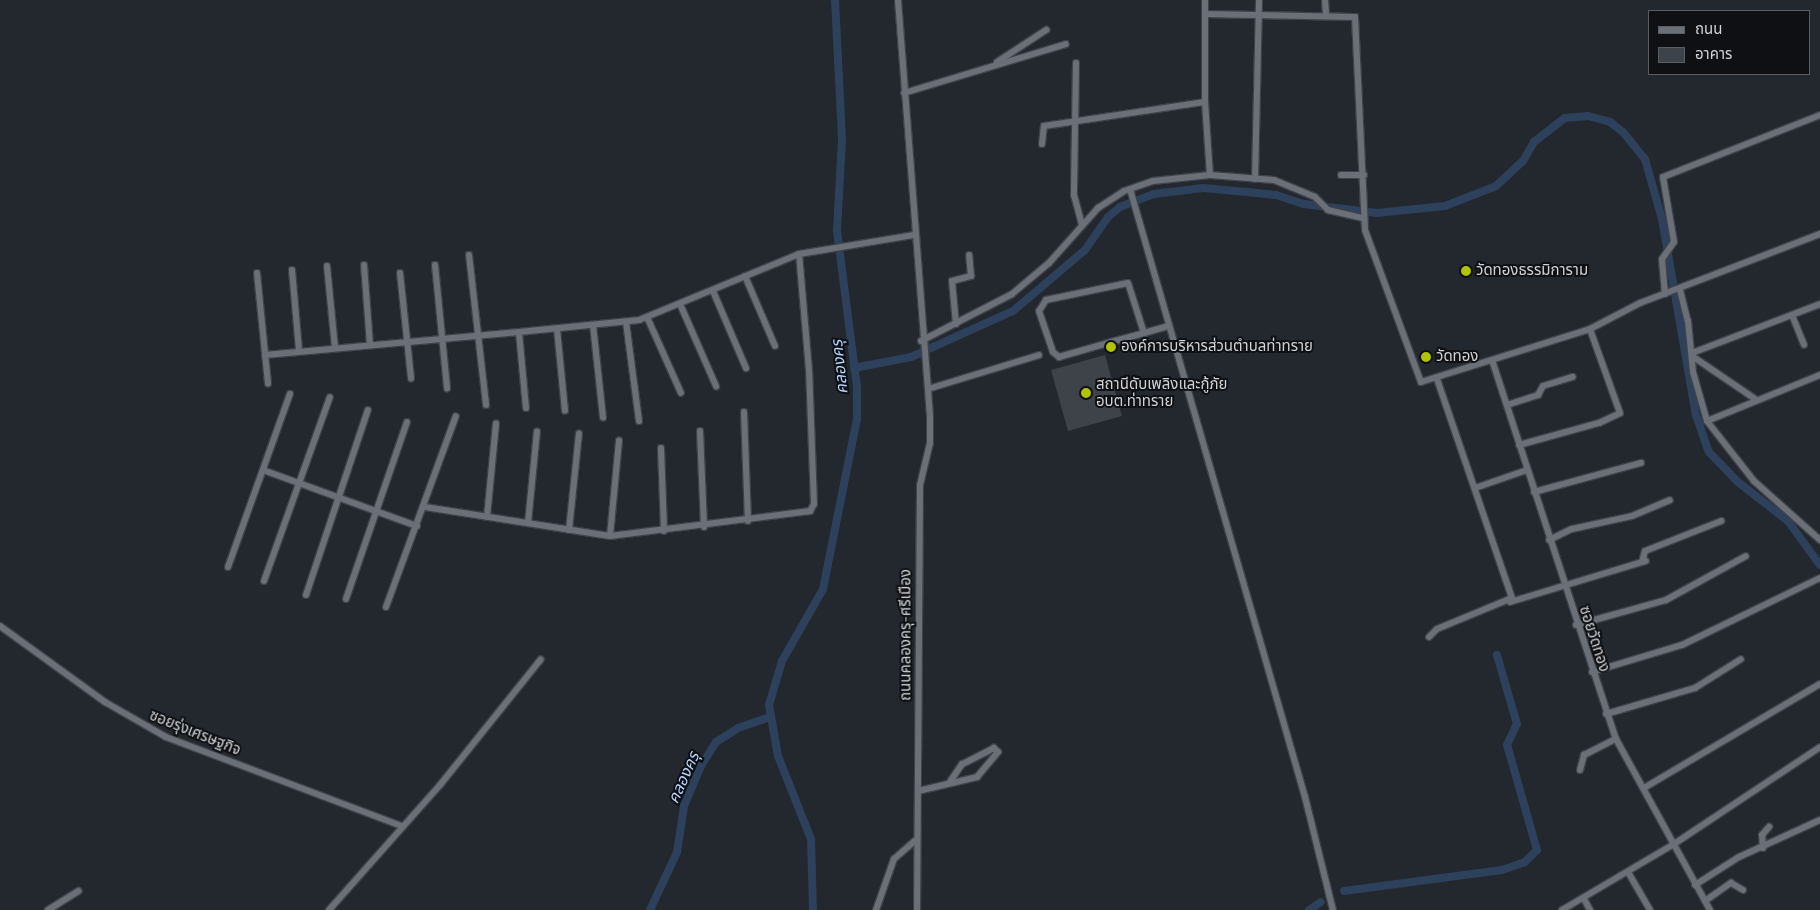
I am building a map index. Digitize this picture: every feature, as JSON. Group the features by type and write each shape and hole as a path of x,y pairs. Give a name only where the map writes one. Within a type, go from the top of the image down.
{"street":[{"name":"ถนนคลองครุ-ศรีเมือง","path":"898,0 922,343 928,389 930,443 920,485 918,521 917,910"},
{"path":"1205,0 1205,102 1210,175"},
{"path":"1256,179 1259,0"},
{"path":"1326,0 1326,15"},
{"path":"1205,14 1259,13 1355,18 1364,175 1364,216 1417,377 1421,382 1437,379 1590,329 1667,293 1679,290 1820,234"},
{"path":"992,66 1046,30"},
{"path":"904,93 1066,44"},
{"path":"1076,63 1074,196 1082,224"},
{"path":"1042,144 1042,127 1205,102"},
{"path":"1667,293 1662,259 1673,244 1662,176 1820,115"},
{"path":"922,343 1012,294 1049,263 1082,224 1109,199 1152,181 1210,175 1256,179 1290,185 1315,196 1328,210 1364,216"},
{"path":"1341,175 1364,175"},
{"path":"1131,191 1168,326 1305,798 1333,910"},
{"path":"265,354 626,322 647,317 799,254 855,243 914,236"},
{"path":"425,507 610,536 802,515 814,504 809,370 799,254"},
{"path":"469,255 486,405"},
{"path":"956,324 952,281 972,276 970,255"},
{"path":"436,265 447,388"},
{"path":"327,266 335,348"},
{"path":"364,266 370,345"},
{"path":"292,270 299,350"},
{"path":"257,273 268,383"},
{"path":"400,273 411,378"},
{"path":"745,276 775,346"},
{"path":"1144,333 1128,283 1046,300 1039,311 1053,352 1059,357 1144,333 1168,326"},
{"path":"1679,290 1707,421 1754,481 1820,540"},
{"path":"713,291 746,368"},
{"path":"680,304 716,386"},
{"path":"1692,355 1820,304"},
{"path":"1792,315 1804,345"},
{"path":"647,317 681,393"},
{"path":"626,322 639,421"},
{"path":"593,325 602,418"},
{"path":"557,329 565,411"},
{"path":"1519,445 1599,423 1620,413 1590,329"},
{"path":"519,332 526,408"},
{"path":"928,389 1039,355"},
{"path":"1692,355 1755,399"},
{"name":"ซอยวัดทอง","path":"1492,360 1606,714 1616,739 1710,910"},
{"path":"1707,421 1755,399 1820,375"},
{"path":"1507,405 1538,395 1543,386 1573,377"},
{"path":"1437,379 1475,488 1510,602"},
{"path":"228,567 290,394"},
{"path":"264,581 330,397"},
{"path":"306,595 368,410"},
{"path":"744,412 748,521"},
{"path":"386,607 425,507 456,416"},
{"path":"346,598 407,422"},
{"path":"487,517 496,423"},
{"path":"528,523 537,431"},
{"path":"700,431 704,527"},
{"path":"569,530 579,434"},
{"path":"610,536 619,440"},
{"path":"661,448 664,531"},
{"path":"1534,492 1641,463"},
{"path":"263,470 417,526"},
{"path":"1475,488 1527,470"},
{"path":"1549,540 1572,529 1632,516 1670,500"},
{"path":"1429,637 1437,629 1510,602 1644,561 1645,551 1721,521"},
{"path":"1576,625 1666,600 1746,556"},
{"path":"1592,672 1682,645 1820,578"},
{"name":"ซอยรุ่งเศรษฐกิจ","path":"0,626 105,702 166,737 401,826"},
{"path":"328,910 401,826 440,786 541,659"},
{"path":"1606,714 1695,688 1741,659"},
{"path":"1644,788 1820,684"},
{"path":"1580,770 1580,761 1584,755 1616,739"},
{"path":"1562,910 1584,899 1674,844 1820,747"},
{"path":"918,791 950,782 985,772 998,752 994,748 962,764 950,782"},
{"path":"1695,885 1739,857 1763,848 1820,820"},
{"path":"1763,848 1762,835 1769,827"},
{"path":"876,910 894,859 917,839"},
{"path":"1628,872 1650,910"},
{"path":"1705,901 1731,883 1743,890"},
{"path":"48,910 78,891"},
{"path":"1584,899 1590,910"}],"building":[{"name":"สถานีดับเพลิงและกู้ภัย อบต.ท่าทราย","path":"1105,355 1122,416 1068,431 1051,370"}],"waterway":[{"name":"คลองครุ","path":"813,910 811,839 778,756 769,705 782,661 823,589 857,419 857,387 837,231 842,138 835,0"},
{"path":"854,368 911,357 1013,311 1085,250 1108,217 1120,207 1154,194 1203,188 1276,195 1304,204 1377,213 1445,206 1496,186 1523,161 1534,142 1565,118 1588,116 1610,122 1623,132 1645,159 1662,219 1696,415 1709,452 1738,482 1788,521 1820,565"},
{"path":"1344,891 1502,870 1525,862 1537,850 1507,745 1517,724 1497,655"},
{"name":"คลองครุ","path":"650,910 677,852 684,806 701,766 716,742 738,728 770,717"},
{"path":"1309,910 1321,902"}],"place":[{"name":"วัดทองธรรมิการาม","path":"1466,271"},
{"name":"องค์การบริหารส่วนตำบลท่าทราย","path":"1111,347"},
{"name":"วัดทอง","path":"1426,357"},
{"name":"สถานีดับเพลิงและกู้ภัย อบต.ท่าทราย","path":"1086,393"}]}
